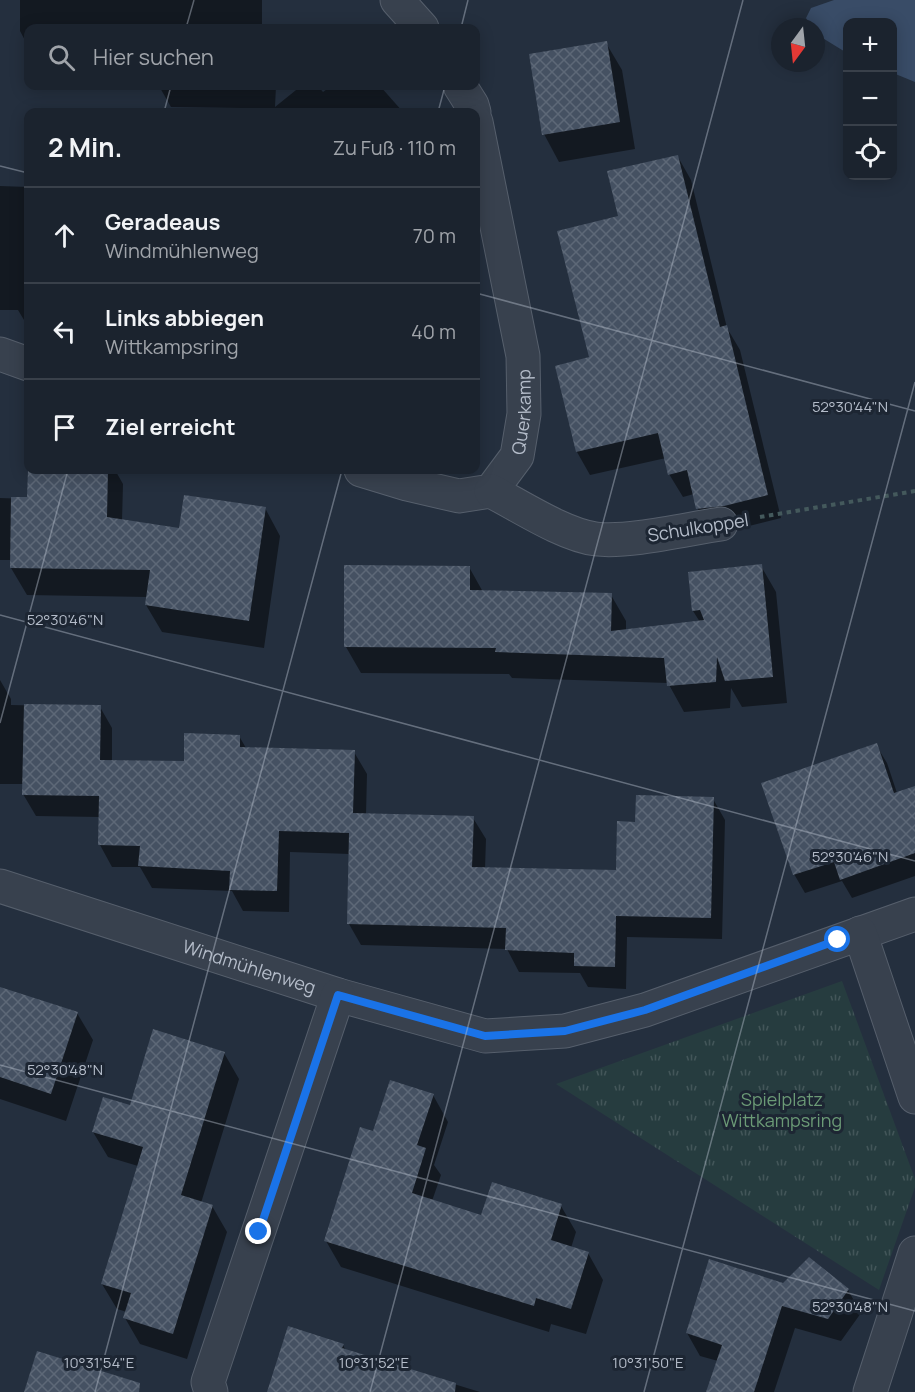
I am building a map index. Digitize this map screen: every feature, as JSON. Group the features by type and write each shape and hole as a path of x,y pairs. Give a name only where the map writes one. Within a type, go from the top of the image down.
{"street":[{"path":"397,0 418,24"},
{"path":"463,90 473,108"},
{"name":"Querkamp","path":"480,142 522,356 524,414 517,456 491,491"},
{"path":"0,354 24,362"},
{"path":"374,474 459,496 491,491"},
{"name":"Schulkoppel","path":"491,491 572,532 597,539 631,538 721,524"},
{"name":"Windmühlenweg","path":"0,886 338,995 485,1036 565,1031 645,1010 915,914"},
{"path":"860,933 915,1097"},
{"path":"211,1392 208,1382 338,995"},
{"path":"870,1392 915,1253"}],"path":[{"name":"Schulkoppel","path":"721,524 915,491"}],"green space":[{"name":"Spielplatz Wittkampsring","path":"842,981 915,1179 915,1187 879,1290 556,1084"}],"water":[{"path":"834,0 915,0 915,82 897,75 897,18 843,18 843,51 825,40 825,18 806,18 811,8"}],"building":[{"path":"607,41 620,122 542,135 529,54"},
{"path":"678,155 720,327 727,325 768,495 724,506 696,509 687,470 668,475 658,433 576,452 555,366 589,357 557,231 618,216 607,171"},
{"path":"28,474 108,474 107,517 179,528 184,495 266,507 249,621 145,605 150,570 10,568 11,497 27,497"},
{"path":"762,564 773,677 725,681 717,657 716,682 667,686 664,658 495,652 496,648 344,647 344,565 470,566 470,590 612,593 611,631 704,620 700,610 692,611 688,572"},
{"path":"24,704 101,705 100,760 184,761 184,733 240,735 240,747 355,750 353,813 474,816 472,867 616,870 617,821 635,822 636,795 714,797 711,918 616,916 615,967 574,966 574,953 505,950 506,928 347,924 349,833 279,831 277,891 229,890 230,871 138,866 140,846 98,845 99,796 22,795"},
{"path":"877,743 894,793 915,786 915,853 840,880 834,862 793,875 761,783"},
{"path":"0,987 78,1012 51,1094 0,1077"},
{"path":"153,1029 225,1052 181,1195 213,1205 173,1334 123,1318 131,1293 101,1284 143,1147 92,1132 103,1097 130,1105"},
{"path":"390,1080 434,1094 417,1145 426,1148 412,1193 481,1215 492,1182 562,1204 551,1240 589,1252 571,1309 536,1298 534,1306 324,1241 360,1127 373,1131"},
{"path":"809,1257 849,1289 828,1319 782,1306 754,1392 706,1392 722,1345 686,1333 709,1259 783,1283"},
{"path":"288,1326 344,1344 342,1348 456,1383 455,1392 267,1392"},
{"path":"37,1351 140,1383 139,1392 24,1392"}],"route":[{"path":"259,1232 338,995 485,1036 565,1031 645,1010 838,940"}]}
